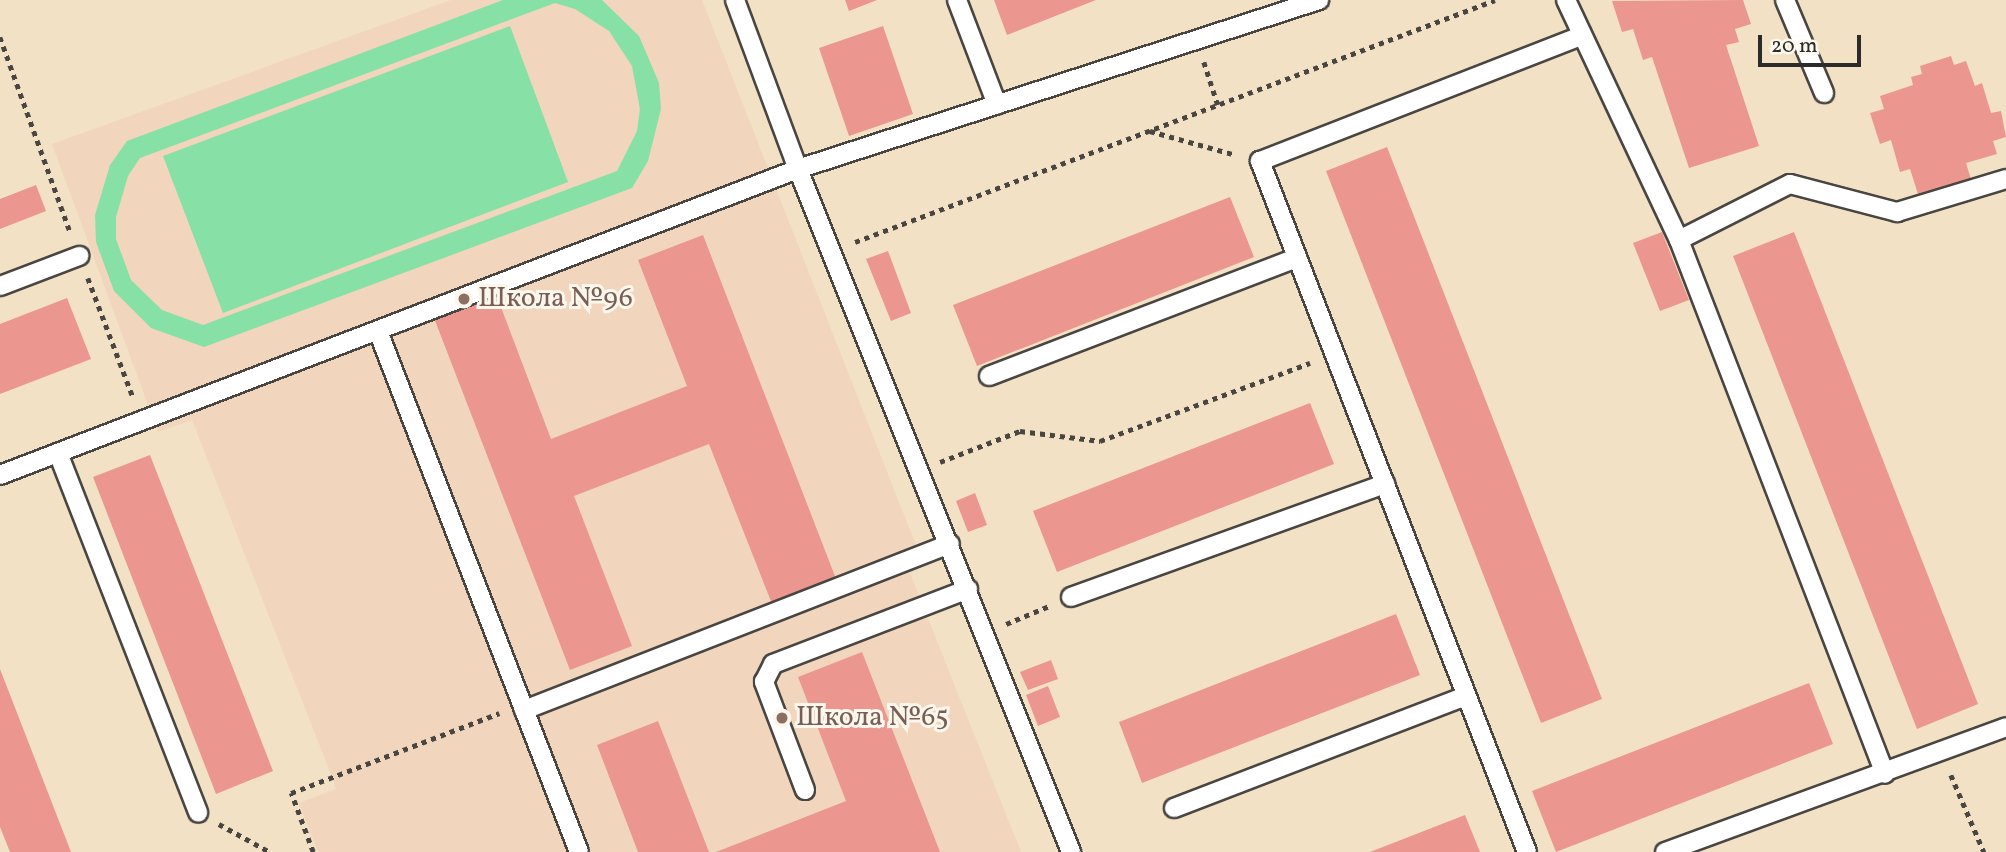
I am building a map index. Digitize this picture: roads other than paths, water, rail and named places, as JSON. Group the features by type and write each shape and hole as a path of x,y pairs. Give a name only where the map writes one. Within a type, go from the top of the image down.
{"lane":[{"path":"734,0 798,169 1072,852"},
{"path":"957,0 997,105"},
{"path":"0,475 798,169 1319,0"},
{"path":"1566,0 1679,240 1885,774"},
{"path":"1785,0 1824,93"},
{"path":"1527,852 1260,161 1581,36"},
{"path":"1679,240 1790,184 1897,212 2006,179"},
{"path":"0,286 79,256"},
{"path":"989,376 1297,258"},
{"path":"378,331 579,852"},
{"path":"58,453 198,813"},
{"path":"1071,597 1385,484"},
{"path":"524,710 950,544"},
{"path":"805,790 764,682 773,664 968,589"},
{"path":"1174,808 1466,696"},
{"path":"1665,852 1885,774 2006,727"}],"place":[{"name":"Школа №96","path":"464,299"},
{"name":"Школа №65","path":"782,718"}]}
